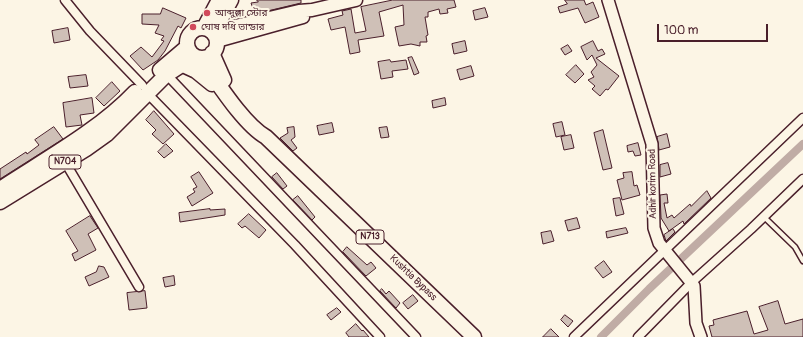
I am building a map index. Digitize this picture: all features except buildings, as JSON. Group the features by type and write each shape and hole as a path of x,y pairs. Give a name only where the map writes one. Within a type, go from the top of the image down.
{"highway":[{"name":"N704","path":"0,202 65,162 94,136 122,106 165,73 204,46 219,0"},
{"path":"231,0 204,46 234,91 238,104"},
{"name":"Kushtia Bypass","path":"204,46 247,122 256,132 266,136 474,337"},
{"name":"N704","path":"0,189 94,136 126,116 148,86"}],"main road":[{"path":"204,46 222,30 299,11 312,10 356,0"},
{"name":"Adhir korim Road","path":"608,0 652,144 654,228 659,243 690,281"},
{"path":"690,281 695,292 694,303 696,323 701,337"}],"street":[{"path":"65,0 90,31 148,86 380,337"},
{"path":"165,73 416,337"},
{"path":"574,337 803,118"},
{"path":"65,162 139,287"},
{"path":"638,337 690,281 764,217 803,179"}],"lane":[{"path":"764,217 795,247 803,261"}],"waterway":[{"path":"601,337 649,289 803,144"}],"place":[{"name":"আব্দুল্লা স্টোর","path":"207,13"},
{"name":"ঘোষ দধি ভান্ডার","path":"193,27"}]}
